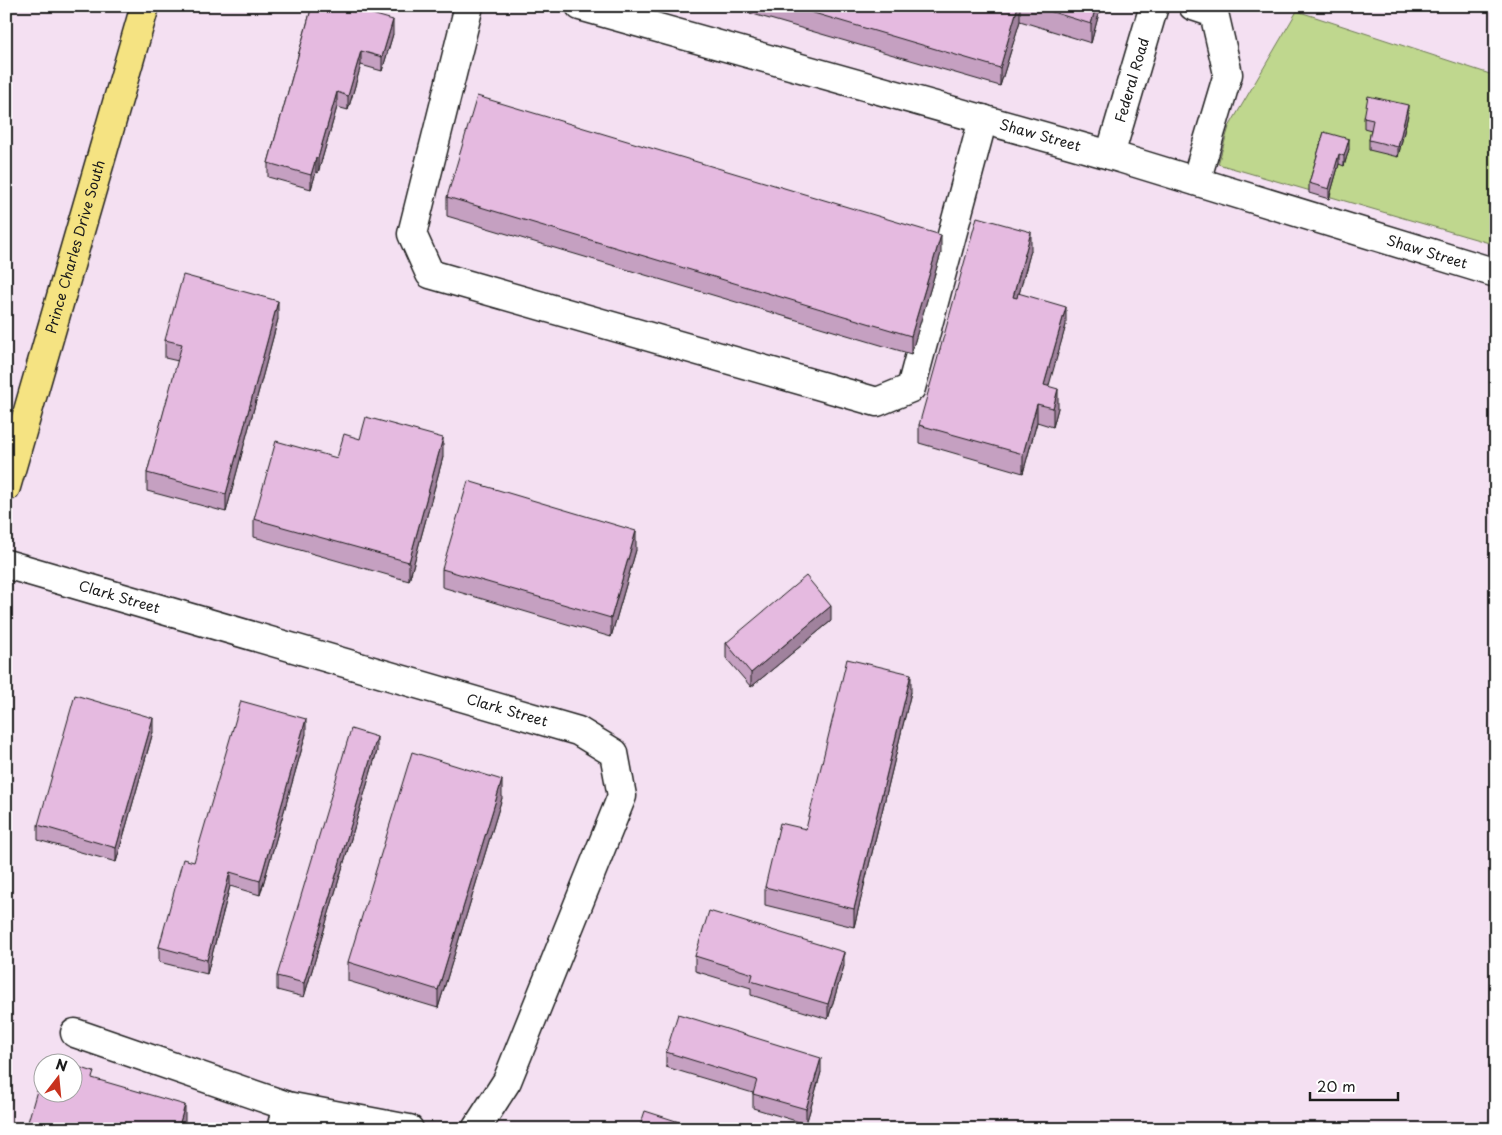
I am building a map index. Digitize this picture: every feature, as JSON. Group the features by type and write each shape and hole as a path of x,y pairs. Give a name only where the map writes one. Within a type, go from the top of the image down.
{"main road":[{"name":"Prince Charles Drive South","path":"6,487 145,6"}],"street":[{"path":"469,6 412,234 430,274 877,402 911,388 983,119"},
{"name":"Shaw Street","path":"580,6 1110,155 1496,272"},
{"name":"Federal Road","path":"1110,155 1154,6"},
{"path":"1193,6 1214,13 1228,74 1196,181"},
{"name":"Clark Street","path":"6,564 578,731 614,753 622,796 507,1081 476,1129"},
{"path":"75,1033 284,1118 409,1129"}],"shaded area":[{"path":"6,6 1496,6 1496,1129 6,1129"}],"green space":[{"path":"1297,11 1496,76 1496,245 1218,164 1229,127"}],"building":[{"path":"312,6 344,6 393,20 382,57 361,51 348,96 337,92 318,158 316,158 311,175 268,163"},
{"path":"790,6 1018,6 1000,68"},
{"path":"1033,6 1096,6 1091,24"},
{"path":"477,96 941,235 911,336 447,197"},
{"path":"1368,96 1408,105 1398,147 1369,140 1373,120 1364,118"},
{"path":"1324,132 1349,139 1344,156 1339,154 1329,189 1309,183"},
{"path":"977,217 1031,232 1013,297 1017,298 1018,293 1066,307 1044,385 1058,389 1053,408 1037,404 1023,454 919,425"},
{"path":"183,275 278,301 226,494 147,473 182,344 165,340"},
{"path":"366,417 443,438 409,562 254,519 276,441 337,458 344,434 360,439"},
{"path":"468,481 636,531 611,618 442,569"},
{"path":"806,576 831,606 751,673 726,643"},
{"path":"847,659 911,674 854,909 765,887 780,823 806,829"},
{"path":"75,695 153,718 116,848 38,825"},
{"path":"241,701 306,719 260,881 230,872 207,960 159,947 183,859 194,862"},
{"path":"351,729 377,737 304,983 277,976"},
{"path":"412,752 502,780 438,990 348,962"},
{"path":"709,911 844,952 828,1004 751,981 753,974 695,956"},
{"path":"678,1014 821,1058 806,1109 753,1094 757,1080 666,1052"},
{"path":"82,1068 94,1072 92,1078 185,1105 178,1129 26,1129 34,1102 82,1102"},
{"path":"645,1111 701,1129 639,1129"}]}
